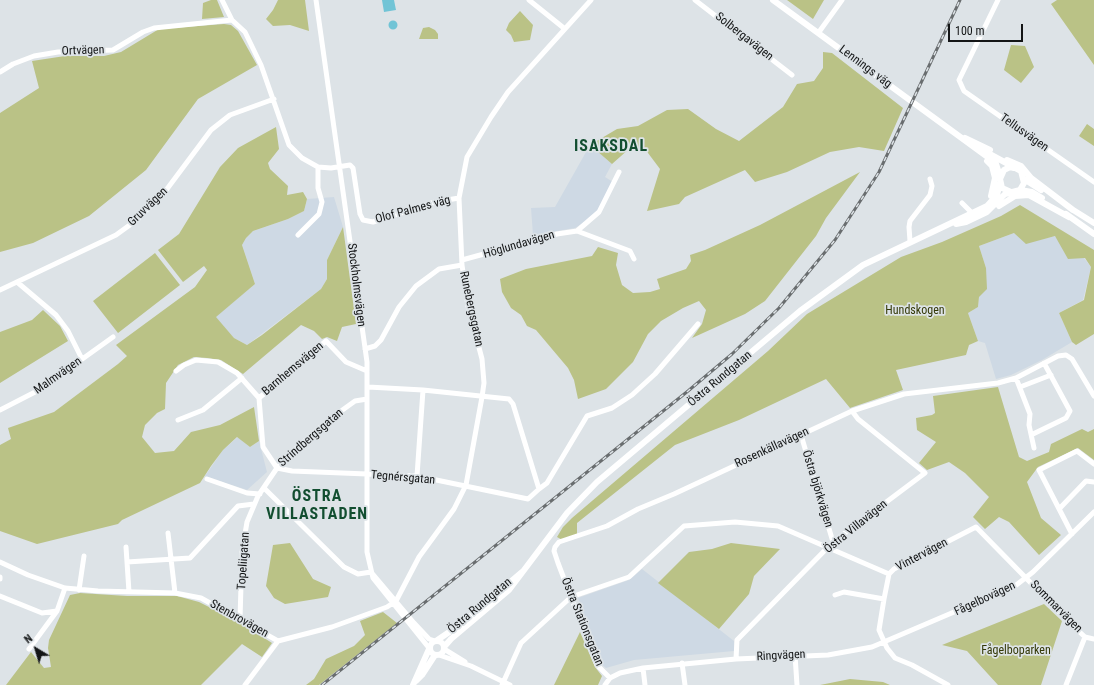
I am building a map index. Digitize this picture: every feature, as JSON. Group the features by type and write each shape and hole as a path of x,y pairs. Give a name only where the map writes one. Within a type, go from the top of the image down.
{"main road":[{"name":"Lennings väg","path":"773,0 819,32 996,164 1000,176"},
{"name":"Lennings väg","path":"956,134 1014,168"},
{"name":"Lennings väg","path":"956,134 1022,166 1031,178 1074,210"},
{"path":"956,134 970,148 987,161 994,172 995,178 993,193 972,213"},
{"path":"1020,190 1024,179 1021,172 1014,168 1007,168 1000,176 1000,183 1006,191 1012,192 1020,190 1032,192 1094,234"},
{"name":"Lennings väg","path":"1024,179 1094,223"},
{"name":"Östra Rundgatan","path":"949,226 987,206 997,195 1000,183"},
{"name":"Östra Rundgatan","path":"436,641 461,624 523,571 567,513 602,478 826,291 863,265 910,241 949,226 966,222 987,212 1005,194 1012,192"},
{"path":"987,212 1009,198 1022,195 1029,196 1069,216"},
{"name":"Östra Rundgatan","path":"444,648 450,639 509,590 520,578 523,571"},
{"path":"436,641 442,643 444,648 414,683 430,644 436,641"},
{"path":"429,648 431,653 437,655"}],"street":[{"path":"222,0 232,20 245,32 250,42 274,99 289,145 302,158 318,167 340,166"},
{"name":"Stockholmsvägen","path":"316,0 365,349 368,387 366,474 367,546 371,572"},
{"path":"529,0 565,29"},
{"name":"Runebergsgatan","path":"394,603 419,557 454,509 466,485 482,397 484,383 482,359 468,306 462,263 458,198 467,157 490,117 520,77 591,0"},
{"name":"Solbergavägen","path":"695,0 792,75"},
{"path":"819,32 842,0"},
{"name":"Tellusvägen","path":"998,0 959,80 964,90 1094,182"},
{"name":"Ortvägen","path":"0,72 34,56 58,52 113,50 154,28 232,20"},
{"name":"Gruvvägen","path":"0,290 116,234 138,219 164,193 211,130 230,115 274,99"},
{"name":"Olof Palmes väg","path":"340,166 350,165 355,171 360,214 363,220 373,222 436,202 458,198"},
{"path":"298,235 319,214 322,202 318,188 318,167"},
{"path":"577,231 600,212 619,172"},
{"path":"910,241 910,221 930,194 932,186 930,179"},
{"path":"962,203 972,213"},
{"name":"Höglundavägen","path":"365,349 375,346 381,340 398,307 416,286 439,269 557,234 577,231 630,251 634,259"},
{"path":"17,282 56,315 68,331 82,359"},
{"path":"368,387 423,390 482,397 507,398 512,402 539,489 547,483 587,416 612,408 632,395 655,374 698,324"},
{"name":"Malmvägen","path":"0,410 39,390 113,337"},
{"name":"Barnhemsvägen","path":"277,468 263,447 259,398 326,340 346,362 367,371"},
{"name":"Rosenkällavägen","path":"558,563 554,551 559,542 607,526 638,509 674,494 852,411 904,394 998,383 1016,378 1058,356 1066,355 1072,359 1094,396"},
{"path":"176,371 184,365 196,360 218,362 237,373 259,398"},
{"path":"1033,434 1066,418 1070,411 1044,363"},
{"path":"1020,387 1050,375"},
{"path":"178,420 203,410 242,378"},
{"path":"1016,378 1030,414 1029,425 1033,434 1034,448"},
{"path":"417,476 423,390"},
{"name":"Strindbergsgatan","path":"254,504 277,468 330,419 355,401 367,399"},
{"name":"Östra Villavägen","path":"736,659 737,640 833,542 925,473 858,419 852,411"},
{"name":"Östra björkvägen","path":"801,435 833,542"},
{"path":"1072,534 1060,508 1039,470 1077,451 1094,464"},
{"name":"Tegnérsgatan","path":"277,468 292,471 417,476 528,499 539,489"},
{"path":"206,480 247,493 260,494"},
{"path":"1060,508 1086,481 1094,482"},
{"path":"264,488 344,567 358,574 371,572 429,648"},
{"path":"127,562 171,558 190,558 238,506 254,504"},
{"name":"Topeliigatan","path":"240,618 242,552 247,522 254,504"},
{"name":"Fågelbovägen","path":"884,643 1015,586 1026,578 1094,512"},
{"path":"503,684 522,643 571,597 629,577 684,526 735,522 778,526 827,549 889,574"},
{"name":"Vintervägen","path":"884,643 879,630 889,574 894,569 976,526"},
{"name":"Sommarvägen","path":"976,526 1085,637"},
{"path":"168,533 175,593"},
{"path":"126,547 129,592"},
{"path":"79,590 84,556"},
{"name":"Stenbrovägen","path":"0,562 28,575 65,588 79,590 175,593 201,598 240,618 259,632 278,641 332,628 394,603"},
{"name":"Östra Stationsgatan","path":"558,563 597,665 610,678"},
{"path":"29,649 57,610 65,588"},
{"path":"835,594 844,592 884,599"},
{"path":"0,596 42,613 57,610"},
{"path":"394,603 430,638 436,641"},
{"path":"1066,685 1085,637 1094,638"},
{"path":"245,685 278,641"},
{"path":"884,643 895,658 912,665 948,685"},
{"name":"Ringvägen","path":"610,678 620,673 642,668 682,663 843,653 872,648 884,643"},
{"path":"444,648 471,666 503,684 510,685"},
{"path":"437,655 471,666"},
{"path":"795,655 797,685"},
{"path":"682,663 685,685"},
{"path":"642,668 645,685"},
{"path":"605,685 610,678"}],"shaded area":[{"path":"590,145 612,164 605,177 613,182 597,212 575,228 533,235 531,208 555,207"},
{"path":"334,197 343,227 327,260 327,279 321,289 247,345 234,338 215,317 255,284 242,245 246,238 253,231 288,219 304,211 307,199"},
{"path":"1014,233 1046,238 1055,236 1084,258 1091,267 1083,300 1059,313 1072,342 1042,360 1011,375 996,379 985,343 978,341 968,313 978,307 986,268 979,246"},
{"path":"238,437 250,447 259,441 267,472 247,490 205,476 223,450"},
{"path":"642,569 734,641 734,651 634,660 606,668 600,663 578,598 629,580"}],"green space":[{"path":"211,0 217,0 224,17 202,19 203,3"},
{"path":"278,0 305,0 309,31 290,25 273,26 266,19"},
{"path":"787,0 824,0 813,19"},
{"path":"1057,0 1094,0 1094,65 1051,4"},
{"path":"520,11 533,25 530,40 514,42 511,35 506,30 509,23"},
{"path":"224,24 231,25 238,31 257,65 198,99 146,170 89,216 33,243 0,252 0,113 39,88 32,61 65,56 104,56 121,52 159,29"},
{"path":"429,27 435,30 438,34 438,39 419,39 423,28"},
{"path":"1011,45 1025,46 1034,67 1021,83 1004,70"},
{"path":"823,52 832,53 903,108 884,151 859,147 830,152 787,172 755,182 745,170 685,197 679,204 647,211 660,169 645,149 629,149 612,164 590,145 617,129 638,126 667,110 688,109 716,129 739,141 783,107 797,84 814,81 823,68"},
{"path":"1087,124 1094,129 1094,146 1079,136"},
{"path":"276,127 279,149 268,163 270,169 288,186 287,195 303,192 307,199 304,211 288,219 253,231 246,238 242,245 255,284 216,317 234,338 247,345 262,335 321,289 327,279 327,260 343,227 356,324 342,327 337,341 327,337 322,339 314,331 301,325 243,374 221,360 207,358 194,357 178,365 166,383 165,409 157,413 145,425 142,437 155,453 174,451 191,432 220,425 254,407 259,441 250,447 237,437 223,450 200,483 122,520 118,524 37,544 0,531 0,445 11,439 8,428 54,412 118,364 127,356 116,345 195,287 207,270 204,266 183,282 158,250 179,234 220,167 238,148"},
{"path":"860,172 826,218 816,236 765,301 745,314 692,338 702,324 706,310 699,301 683,308 661,321 648,334 633,362 606,389 578,399 574,380 568,368 536,330 527,326 521,315 511,308 502,292 500,279 526,269 592,256 598,247 618,253 616,265 622,285 633,293 650,292 660,289 657,279 686,269 691,261 690,255 705,250 760,225"},
{"name":"Hundskogen","path":"1020,205 1094,250 1094,334 1076,345 1072,342 1059,313 1084,300 1091,267 1085,258 1068,259 1055,236 1026,244 1014,233 979,246 986,268 987,289 979,297 978,307 968,313 978,341 969,345 966,355 896,370 903,390 850,408 826,379 739,420 675,445 577,523 577,535 564,541 557,537 563,527 572,518 768,351 807,314 901,257 942,242 1001,216"},
{"path":"155,253 180,285 118,333 93,301"},
{"path":"43,310 60,326 68,341 0,383 0,332 32,320"},
{"path":"998,387 1019,457 1027,461 1049,452 1051,444 1082,429 1088,432 1094,429 1094,460 1078,448 1038,467 1027,482 1041,518 1061,535 1039,555 1009,522 999,517 985,529 973,517 989,497 965,473 949,462 927,470 919,463 936,442 917,430 916,418 935,413 933,396"},
{"path":"290,543 313,579 331,587 328,597 285,604 274,598 266,586 273,545"},
{"path":"731,543 780,549 754,576 749,594 719,629 658,583 689,552 712,549"},
{"path":"80,593 127,596 177,596 199,602 239,622 272,643 262,657 242,644 201,685 6,685 31,652 44,668 51,667 48,648 49,640 70,595"},
{"name":"Fågelboparken","path":"1044,604 1062,621 1041,685 998,685 967,651 942,645"},
{"path":"383,612 397,623 319,685 306,685 314,679 326,659 354,646 365,635 360,621"},
{"path":"580,632 595,667 602,676 598,685 554,685"},
{"path":"850,679 883,682 890,685 820,685"}],"water":[{"path":"382,0 394,0 396,10 384,12"},
{"path":"393,20 398,25 393,30 388,25"}],"railway":[{"path":"322,685 688,391 732,354 779,308 835,240 879,172 960,0"}],"district":[{"name":"ISAKSDAL","path":"611,147"},
{"name":"ÖSTRA VILLASTADEN","path":"317,506"}]}
